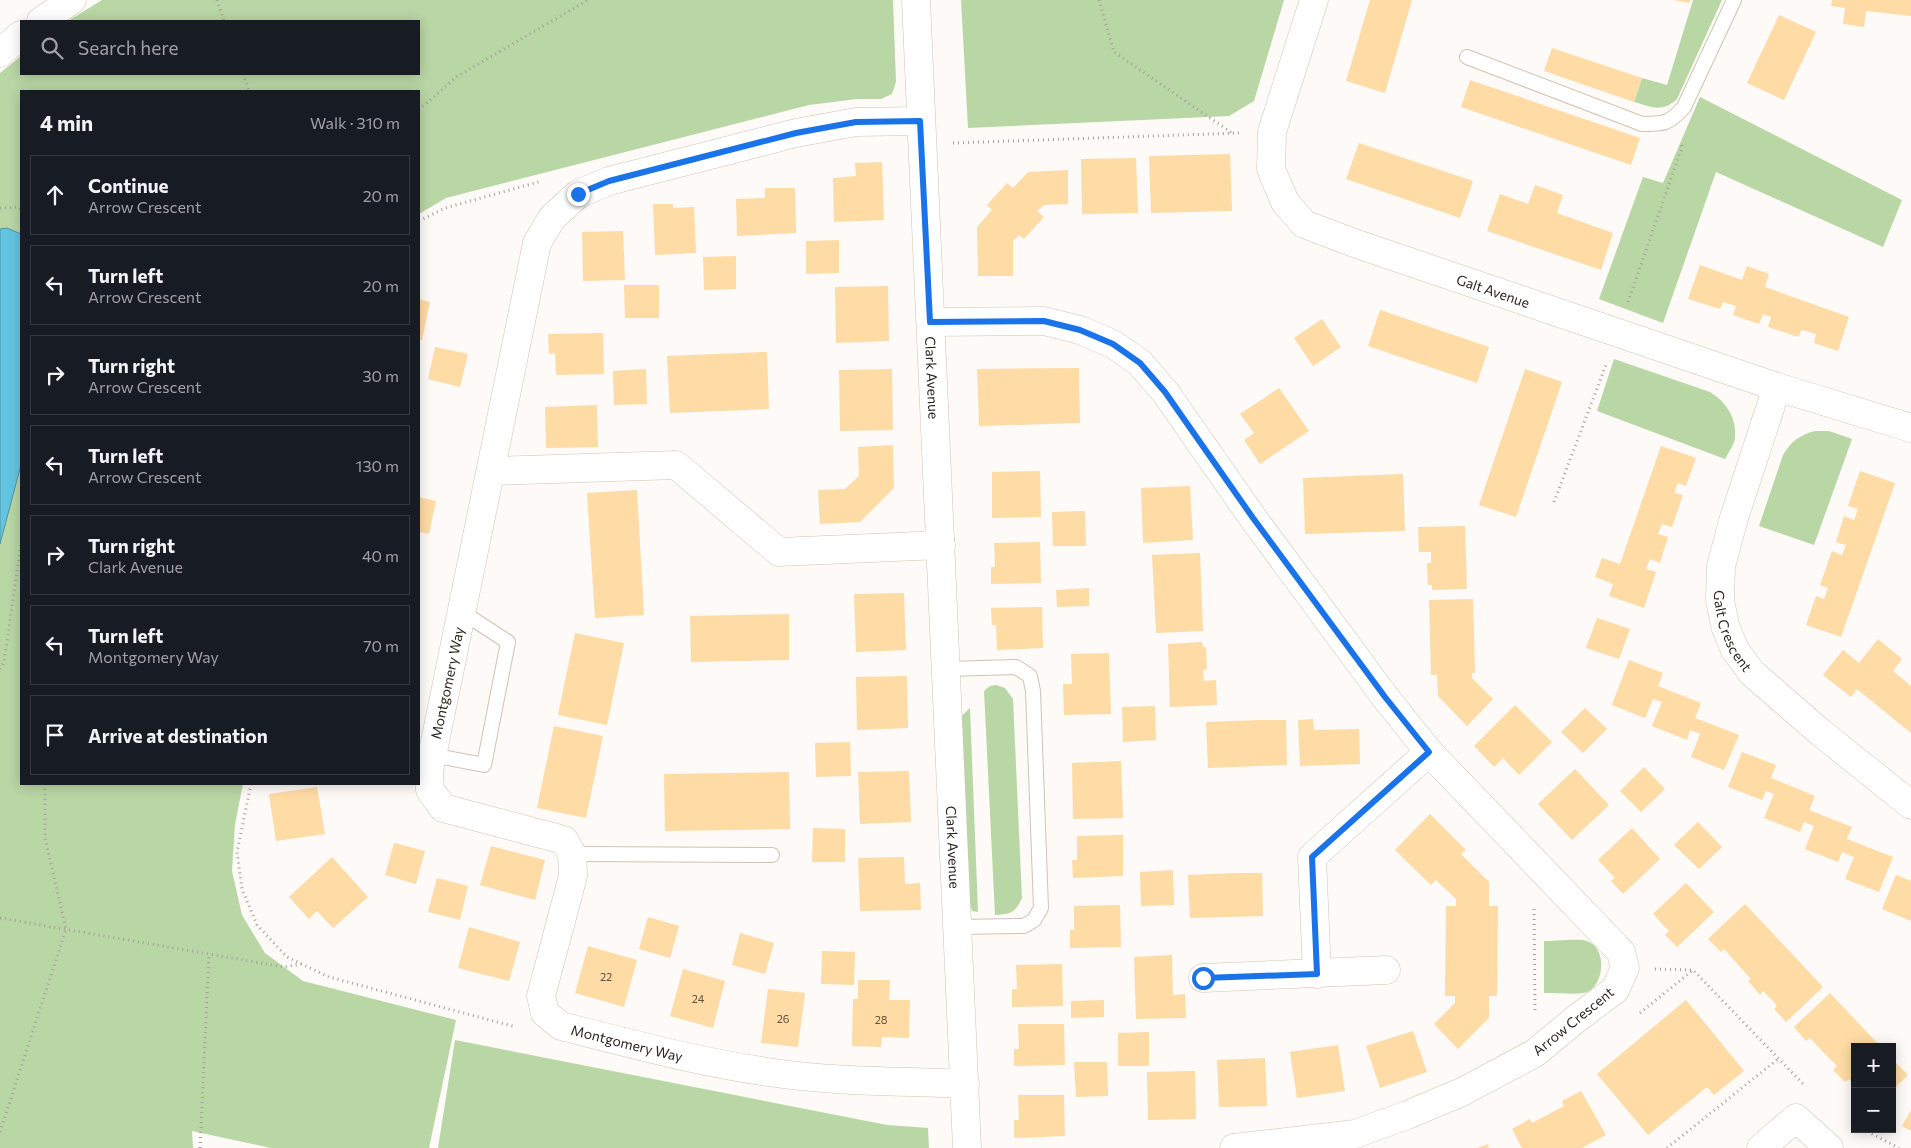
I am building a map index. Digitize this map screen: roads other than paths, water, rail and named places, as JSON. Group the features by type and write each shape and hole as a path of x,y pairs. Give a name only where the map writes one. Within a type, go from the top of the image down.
{"street":[{"path":"42,20 72,0"},
{"name":"Clark Avenue","path":"916,0 967,1148"},
{"name":"Galt Avenue","path":"1314,0 1272,132 1271,169 1285,202 1304,224 1357,244 1777,387 1911,428"},
{"path":"0,52 20,37"},
{"name":"Montgomery Way","path":"921,132 856,122 796,133 609,181 578,194 552,218 537,243 429,771 430,790 443,808 564,840 572,854 573,876 541,996 545,1013 561,1026 697,1060 777,1074 857,1080 964,1084"},
{"path":"930,322 1044,321 1080,330 1113,344 1140,363 1165,392 1259,526 1385,697 1429,752 1312,857 1317,974"},
{"name":"Galt Crescent","path":"1777,387 1734,518 1721,566 1720,600 1725,626 1735,650 1752,673 1820,732 1911,805"},
{"path":"491,471 676,465 779,552 940,544"},
{"name":"Arrow Crescent","path":"1234,1148 1357,1141 1407,1115 1462,1092 1535,1053 1615,990 1625,968 1621,952 1429,752"},
{"path":"1203,978 1386,970"},
{"path":"1761,1148 1796,1118 1829,1148"}],"lane":[{"path":"1467,57 1642,124 1659,124 1673,119 1684,107 1734,0"},
{"path":"432,755 484,765 508,642 462,612"},
{"path":"946,669 1016,667 1030,676 1033,691 1041,908 1034,920 1024,926 958,927"},
{"path":"572,854 772,855"}],"water":[{"path":"7,228 20,234 20,469 0,544 0,229"}]}
